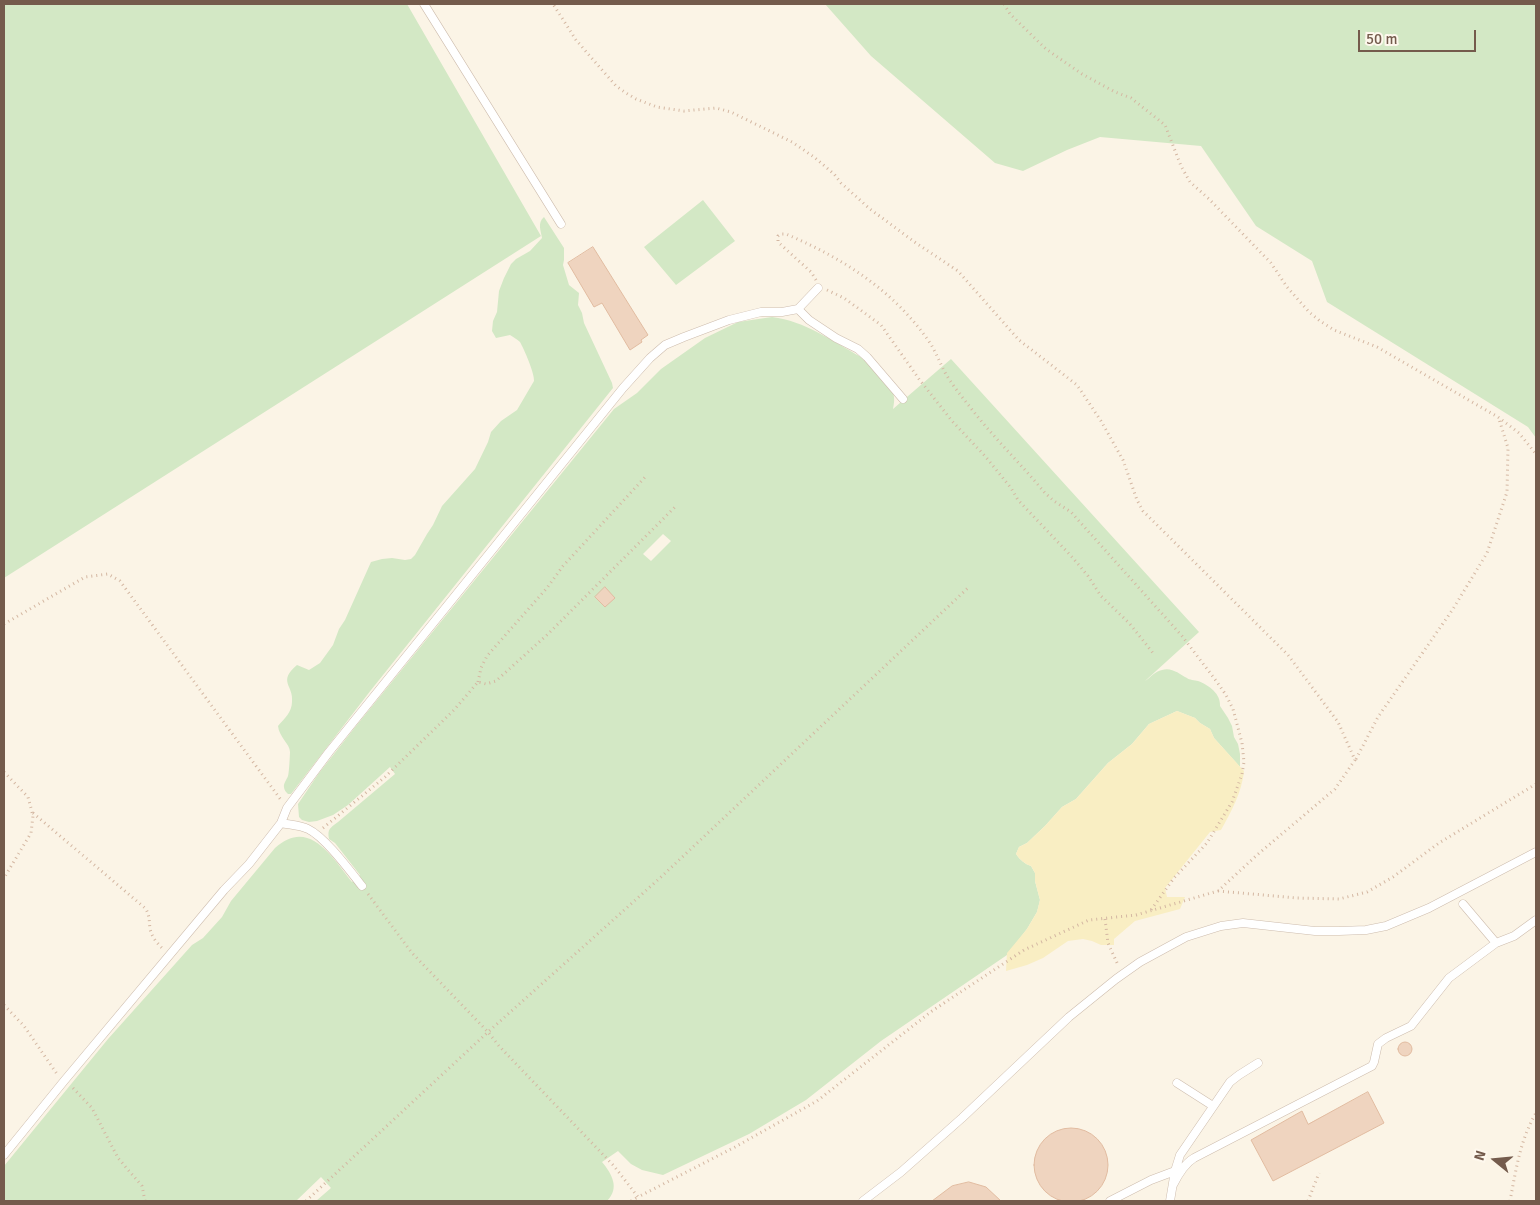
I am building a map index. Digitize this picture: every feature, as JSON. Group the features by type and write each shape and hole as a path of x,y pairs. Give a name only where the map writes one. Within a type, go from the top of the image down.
{"lane":[{"path":"424,4 561,224"},
{"path":"4,1155 224,890 249,864 281,823 287,808 335,745 645,363 665,345 729,320 761,312 782,312 798,309 818,288"},
{"path":"798,309 809,320 836,338 858,349 903,399"},
{"path":"281,823 305,828 316,834 337,855 362,886"},
{"path":"863,1201 901,1172 955,1124 1069,1017 1140,962 1186,937 1221,926 1243,923 1339,932 1386,926 1429,908 1536,852"},
{"path":"1463,904 1496,943"},
{"path":"1173,1185 1181,1171 1194,1158 1372,1066 1376,1048 1381,1041 1411,1026 1444,982 1496,943 1514,936 1536,920"},
{"path":"1170,1201 1180,1155 1213,1106 1236,1077 1258,1063"},
{"path":"1177,1083 1213,1106"},
{"path":"1110,1201 1151,1180 1175,1171"}],"path":[{"path":"553,4 576,40 616,86 626,93 636,99 663,108 684,111 716,108 731,112 792,142 804,149 834,174 854,196 870,209 958,271 1019,340 1077,385 1101,421 1123,460 1137,500 1143,511 1288,656 1338,722 1355,760"},
{"path":"1004,4 1010,14 1046,49 1082,74 1115,92 1131,98 1165,124 1181,166 1190,182 1271,263 1287,287 1309,312 1334,330 1377,347 1498,417 1519,433 1536,454"},
{"path":"1149,911 1174,878 1207,843 1235,795 1244,762 1238,726 1226,695 1182,636 1071,512 1045,493 978,418 948,378 940,360 926,338 891,297 875,284 832,256 801,241 781,234 778,236 778,242 811,272 818,288 837,294 881,325 919,379 952,421 985,456 1011,488 1018,500 1073,558 1101,596 1130,624 1153,653"},
{"path":"1218,891 1335,788 1355,760 1378,717 1454,609 1487,553 1507,492 1508,448 1498,417"},
{"path":"316,834 385,777 454,710 478,682 481,668 487,656 547,588 563,566 647,474"},
{"path":"478,682 486,684 496,681 548,634 675,507"},
{"path":"4,624 85,577 108,574 120,581 287,808"},
{"path":"306,1201 488,1032 660,878 970,586"},
{"path":"4,772 28,797 33,814 31,833 4,878"},
{"path":"631,1201 736,1147 816,1101 932,1011 1018,954 1089,920 1136,915 1218,891 1339,899 1367,892 1393,877 1439,843 1536,784"},
{"path":"33,814 145,908 149,914 152,935 161,948 171,954"},
{"path":"362,886 412,952 614,1166 638,1198"},
{"path":"1105,918 1108,943 1115,961 1123,974"},
{"path":"4,1006 24,1026 56,1074 92,1108 118,1158 142,1186 145,1201"},
{"path":"1510,1201 1520,1149 1536,1113"},
{"path":"1308,1201 1319,1173"}],"green space":[{"path":"4,4 407,4 541,236 4,578"},
{"path":"825,4 1536,4 1536,438 1528,427 1327,302 1312,261 1256,226 1201,146 1100,137 1023,171 995,163 871,56"},
{"path":"703,200 735,241 676,285 644,247"},
{"path":"544,217 564,248 563,265 569,285 579,293 578,305 584,323 613,388 371,690 291,794 288,794 284,786 288,775 290,749 280,734 278,726 292,706 292,696 287,680 288,676 297,665 309,670 320,663 333,645 371,562 392,558 405,560 411,559 415,555 442,506 475,469 491,432 501,421 517,410 534,381 531,367 520,342 510,335 496,338 492,331 493,321 497,312 499,291 504,278 511,264 530,251 542,238 540,224"},
{"path":"772,317 784,319 807,327 829,338 861,357 884,380 894,395 893,409 951,359 1199,632 1145,681 1157,672 1169,669 1189,679 1198,681 1214,691 1219,698 1220,706 1232,726 1240,754 1240,767 1214,738 1210,729 1195,718 1177,711 1149,724 1132,744 1108,763 1076,799 1062,807 1027,843 1019,847 1016,854 1023,862 1031,866 1035,873 1040,900 1037,912 1027,929 1007,955 881,1041 806,1100 749,1134 663,1175 642,1170 631,1164 618,1151 602,1162 609,1171 614,1186 611,1196 607,1201 316,1201 331,1188 321,1177 296,1201 4,1201 4,1166 108,1039 192,945 203,938 222,917 231,901 275,848 287,840 299,837 309,839 319,844 328,852 352,882 360,875 335,843 329,839 328,833 333,826 395,774 390,767 348,805 333,815 309,822 299,817 298,804 319,773 614,409 637,393 661,369 705,338 738,322","holes":["663,534 671,541 651,561 643,554"]}],"sand":[{"path":"1177,711 1195,718 1210,729 1214,738 1244,771 1238,794 1221,830 1210,832 1165,888 1167,897 1185,897 1180,909 1135,921 1114,939 1114,945 1101,945 1083,939 1068,941 1043,958 1006,971 1007,953 1027,929 1037,912 1040,900 1035,873 1031,866 1023,862 1016,854 1019,847 1027,843 1062,807 1076,799 1108,763 1132,744 1149,724"}],"building":[{"path":"593,247 648,335 641,340 642,342 630,350 602,303 594,307 568,263"},
{"path":"605,587 615,598 605,607 595,597"},
{"path":"1402,1042 1408,1042 1412,1049 1408,1056 1402,1056 1398,1052 1398,1046"},
{"path":"1368,1092 1384,1123 1273,1181 1251,1140 1302,1111 1308,1124"},
{"path":"1071,1128 1085,1131 1097,1139 1105,1151 1108,1165 1105,1179 1097,1191 1085,1199 1071,1202 1057,1199 1045,1191 1037,1179 1034,1165 1037,1151 1045,1139 1057,1131"},
{"path":"969,1182 986,1187 1001,1201 932,1201 952,1186"}]}
